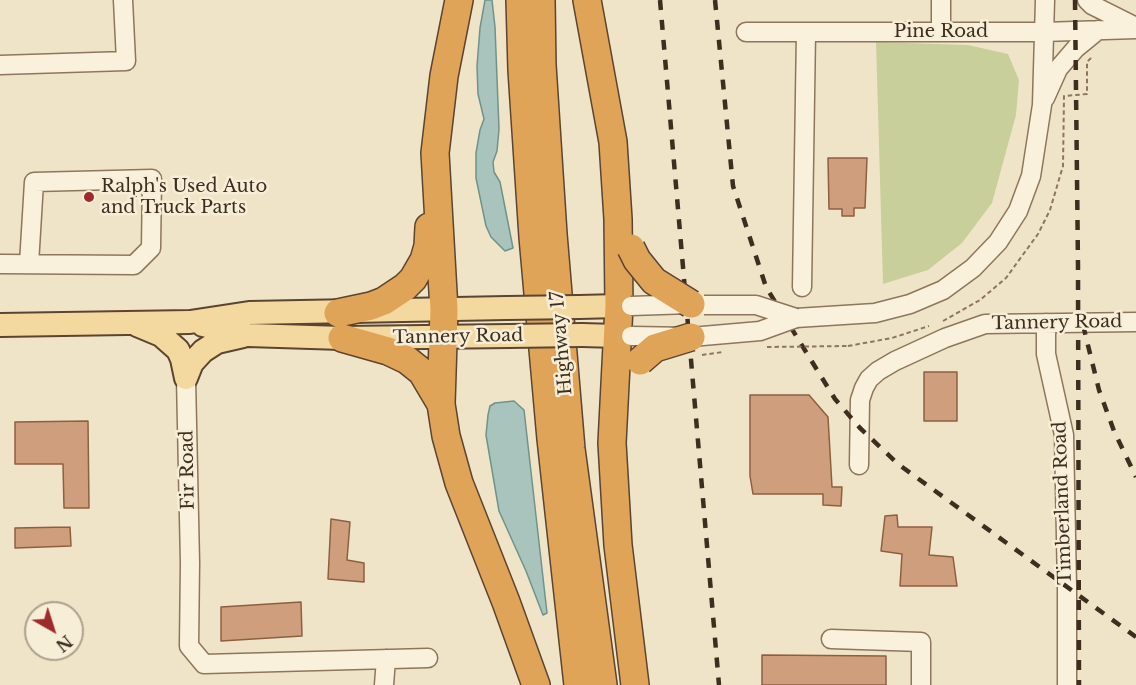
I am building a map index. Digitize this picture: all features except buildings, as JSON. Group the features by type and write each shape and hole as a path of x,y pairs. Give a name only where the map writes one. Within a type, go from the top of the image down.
{"highway":[{"path":"459,0 439,115 435,153 444,310 441,404 446,436 459,483 536,685"},
{"name":"Highway 17","path":"520,0 522,70 533,237 551,440 578,685"},
{"name":"Highway 17","path":"541,0 542,65 553,234 571,449 603,685"},
{"path":"587,0 613,142 625,306 624,336 612,443 618,545 635,685"},
{"path":"340,325 371,306 384,301 413,279 422,264 428,246 436,186"},
{"path":"618,219 631,248 654,281 691,304"},
{"path":"340,325 407,360 422,372 441,404"},
{"path":"612,443 619,399 631,370 655,348 693,346"}],"main road":[{"name":"Tannery Road","path":"190,322 248,335 444,310 625,306"},
{"name":"Tannery Road","path":"0,325 190,322 249,313 443,337 624,336"},
{"path":"130,322 161,335 178,350 186,378"},
{"path":"186,378 192,363 203,351 217,342 248,335"}],"street":[{"path":"0,65 126,61 123,0"},
{"path":"941,0 941,32"},
{"path":"1043,32 1045,0"},
{"path":"1087,0 1092,5 1136,28"},
{"name":"Pine Road","path":"746,32 1043,32 1136,28"},
{"path":"1042,105 1058,69 1076,48 1098,30"},
{"path":"802,287 806,32"},
{"name":"Tannery Road","path":"624,336 693,346 760,331 796,318 874,313 910,304 943,290 973,268 998,242 1018,211 1031,176 1042,105 1043,32"},
{"path":"0,264 134,265 152,248 152,179 34,182 29,264"},
{"name":"Tannery Road","path":"625,306 756,305 796,318"},
{"name":"Tannery Road","path":"859,465 860,400 869,379 878,371 965,329 985,324 1136,322"},
{"name":"Timberland Road","path":"1046,323 1046,354 1064,435 1067,685"},
{"name":"Fir Road","path":"186,378 190,563 189,646 204,664 386,659"},
{"path":"831,639 921,642 921,685"},
{"path":"384,685 386,659 428,658"}],"path":[{"path":"758,347 848,346 911,333 957,314 1006,278 1038,234 1050,210 1063,166 1064,96 1087,94 1087,62 1098,51 1098,30"},
{"path":"693,346 727,351"}],"green space":[{"path":"876,42 968,45 1008,54 1019,80 1016,115 992,203 962,243 928,270 883,284"}],"water":[{"path":"485,0 492,0 495,27 499,129 497,151 493,162 494,172 500,182 513,248 505,251 491,237 486,226 476,178 476,153 484,119 478,94 477,66"},
{"path":"514,401 524,410 547,613 543,615 499,511 486,435 490,406 495,403"}],"railway":[{"path":"660,0 719,685"},
{"path":"715,0 733,186 766,287 835,399 860,428 898,464 1136,637"},
{"path":"1075,0 1079,685"},
{"path":"1083,325 1099,390 1114,431 1136,477"}],"place":[{"name":"Ralph's Used Auto and Truck Parts","path":"89,197"}]}
